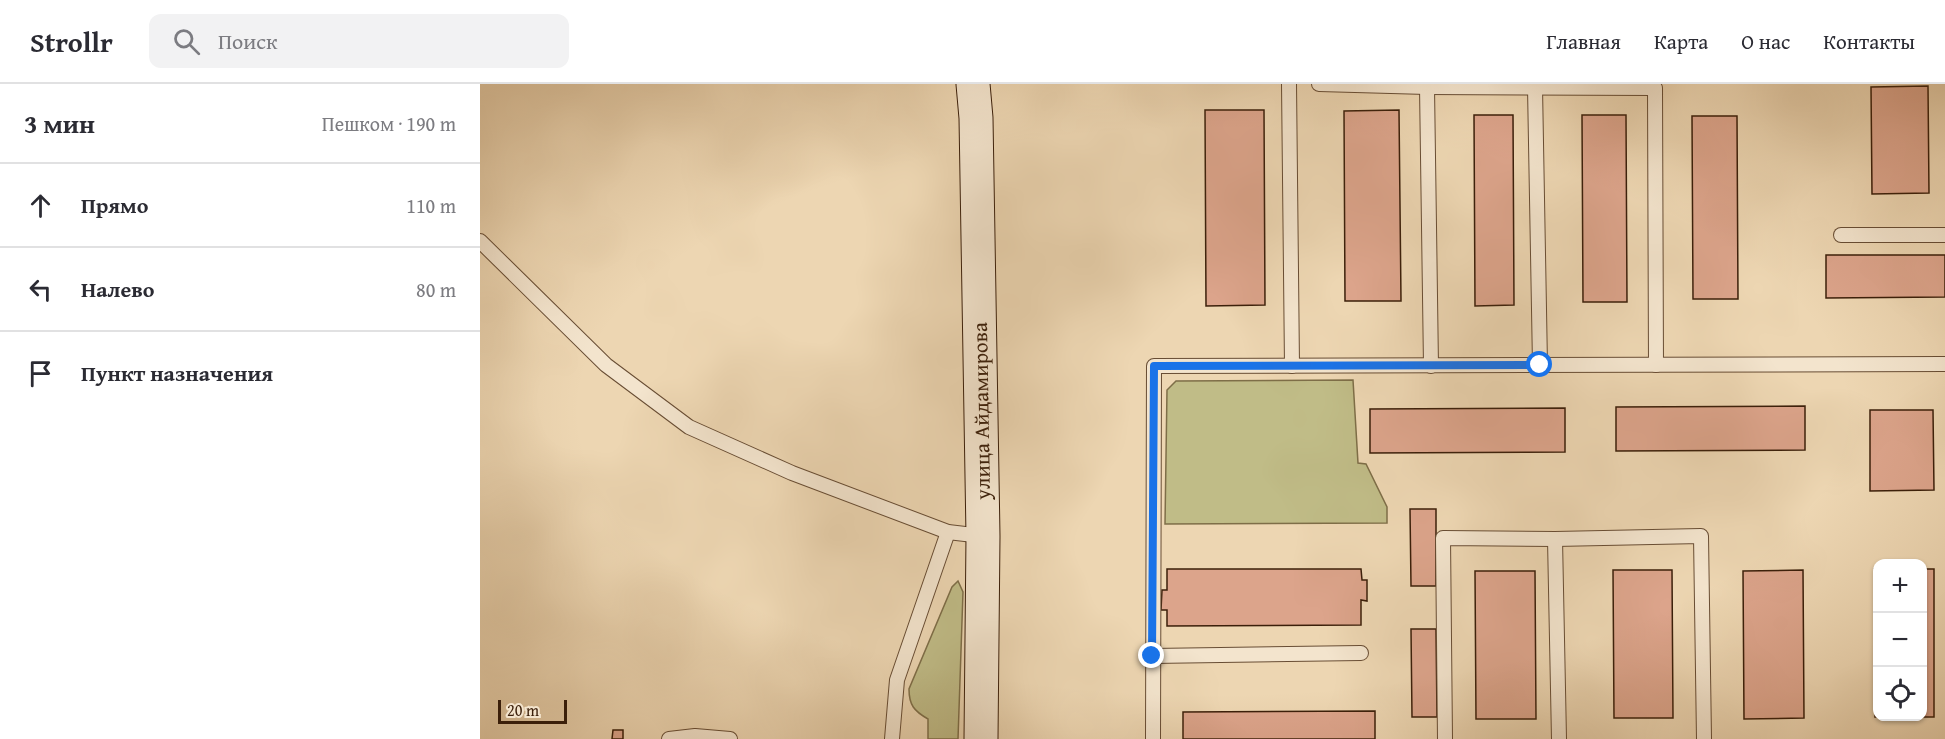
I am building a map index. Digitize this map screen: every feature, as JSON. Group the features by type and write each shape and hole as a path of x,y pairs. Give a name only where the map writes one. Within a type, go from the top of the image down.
{"main road":[{"name":"улица Айдамирова","path":"973,84 976,118 983,536 981,739"}],"lane":[{"path":"1289,84 1292,366"},
{"path":"1319,84 1655,88 1656,365"},
{"path":"1426,87 1431,366"},
{"path":"1534,87 1540,365"},
{"path":"1841,236 1945,235"},
{"path":"480,241 606,365 689,427 792,473 948,532 983,536"},
{"path":"1153,739 1154,366 1945,364"},
{"path":"892,739 897,680 948,532"},
{"path":"1445,739 1443,538 1555,539 1701,536 1704,739"},
{"path":"1555,539 1559,739"},
{"path":"1152,656 1361,653"},
{"path":"669,739 695,736 730,739"}],"shaded area":[{"path":"1353,380 1358,463 1366,464 1387,507 1387,523 1165,524 1167,390 1176,381"},
{"path":"958,581 963,592 958,739 928,739 928,719 913,707 909,689 952,587"}],"building":[{"path":"1928,86 1929,193 1872,194 1871,87"},
{"path":"1205,110 1264,110 1265,305 1206,306"},
{"path":"1399,110 1401,301 1345,301 1344,111"},
{"path":"1474,115 1513,115 1514,305 1475,306"},
{"path":"1582,115 1626,115 1627,302 1583,302"},
{"path":"1692,116 1737,116 1738,299 1693,299"},
{"path":"1826,255 1945,255 1945,297 1826,298"},
{"path":"1805,406 1805,450 1616,451 1616,407"},
{"path":"1565,408 1565,452 1370,453 1370,409"},
{"path":"1870,410 1933,410 1934,490 1870,491"},
{"path":"1410,509 1436,509 1436,586 1411,586"},
{"path":"1167,569 1361,569 1362,580 1367,580 1367,601 1361,600 1361,625 1167,626 1167,610 1161,610 1162,590 1167,590"},
{"path":"1927,569 1934,569 1934,717 1927,717"},
{"path":"1613,570 1672,570 1673,718 1614,718"},
{"path":"1803,570 1804,718 1744,719 1743,571"},
{"path":"1475,571 1535,571 1536,719 1476,719"},
{"path":"1411,629 1436,629 1437,717 1412,717"},
{"path":"1375,711 1375,739 1183,739 1183,712"},
{"path":"613,730 623,730 623,739 612,739"}],"route":[{"path":"1152,656 1154,366 1540,365"}]}
